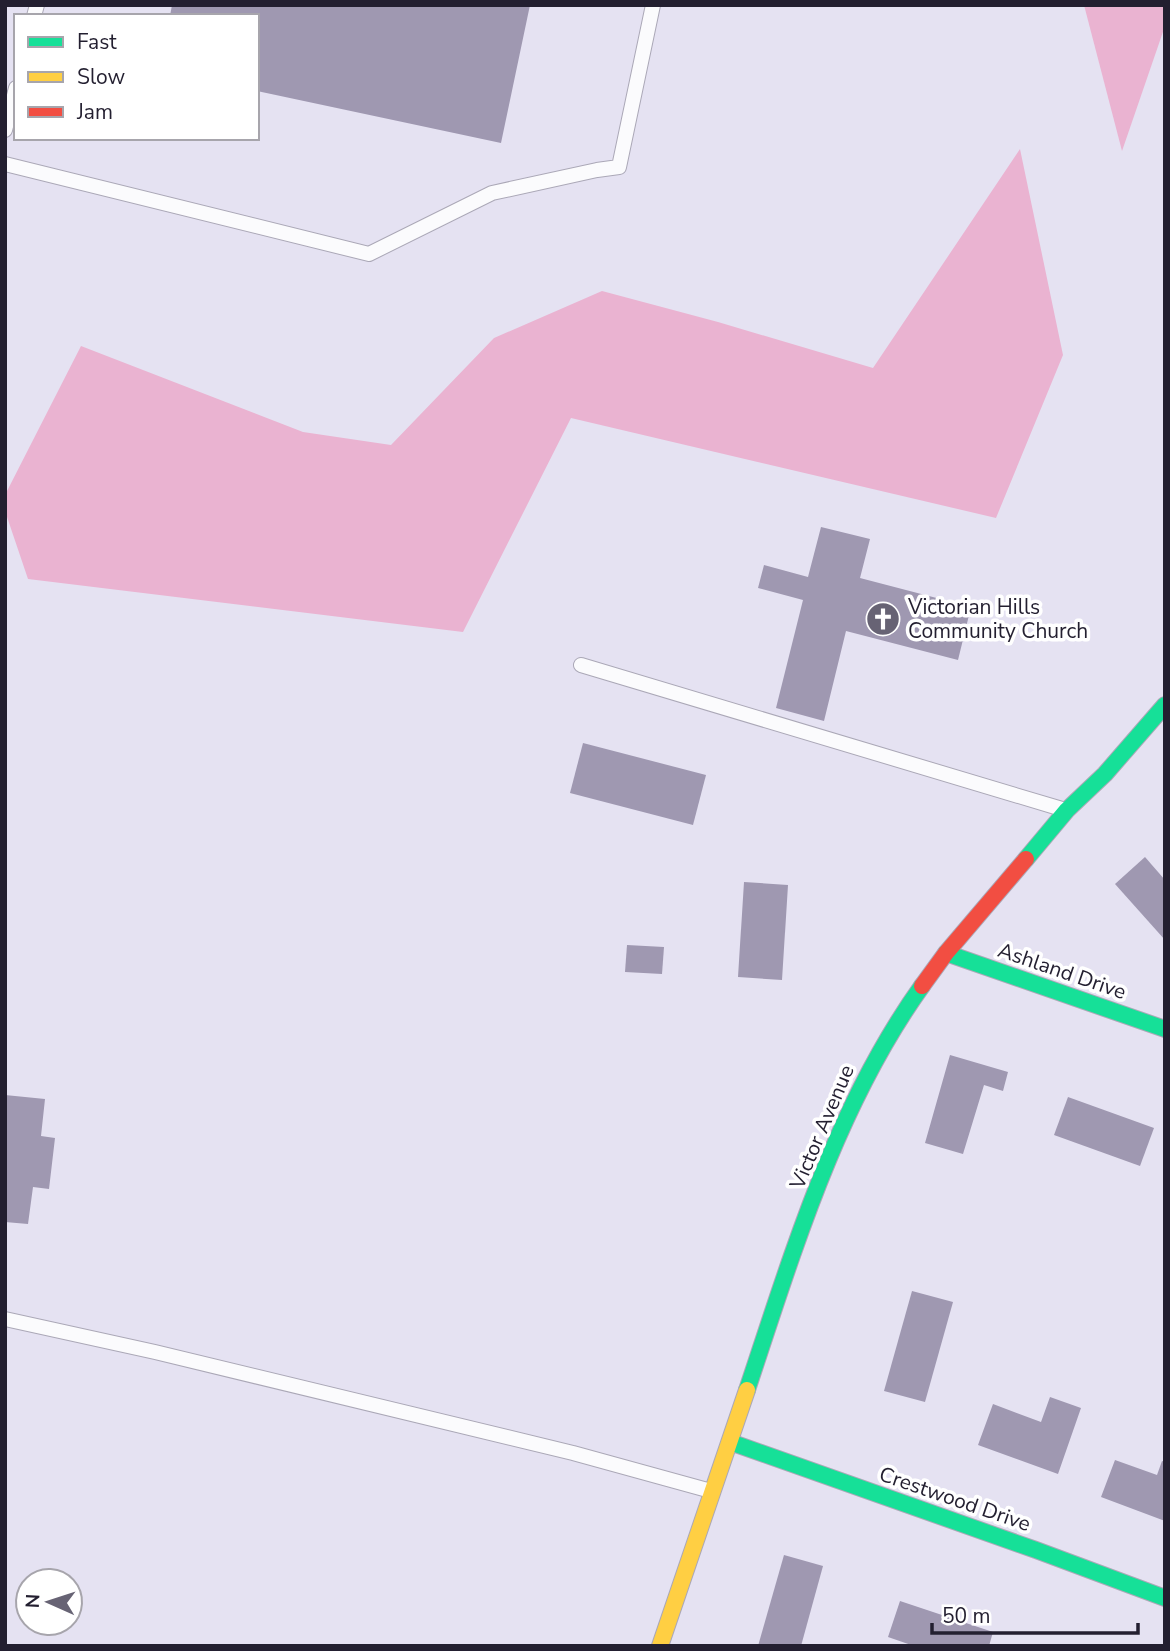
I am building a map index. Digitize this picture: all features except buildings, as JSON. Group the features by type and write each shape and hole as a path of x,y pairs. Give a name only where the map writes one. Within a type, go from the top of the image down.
{"street":[{"name":"Victor Avenue","path":"660,1646 798,1238 849,1110 880,1050 899,1018 946,953 1067,810 1105,774 1165,705"},
{"name":"Ashland Drive","path":"946,953 1165,1028"},
{"name":"Crestwood Drive","path":"730,1442 1165,1598"}],"lane":[{"path":"5,164 369,254 492,193 619,167 653,5"},
{"path":"5,130 14,96"},
{"path":"581,665 1067,810"},
{"path":"5,1319 155,1352 573,1453 713,1491"}],"shaded area":[{"path":"1084,5 1165,5 1165,26 1122,151"},
{"path":"1020,149 1063,355 996,518 571,418 463,632 28,579 5,511 5,495 81,346 303,432 391,445 494,338 602,291 873,368"}],"traffic: fast":[{"path":"1026,859 1067,810 1105,774 1165,705"},
{"path":"946,953 1165,1029"},
{"path":"747,1390 800,1233 841,1130 865,1080 922,986"},
{"path":"730,1442 1165,1598"}],"traffic: slow":[{"path":"660,1646 747,1390"}],"traffic: jam":[{"path":"922,986 946,953 1026,859"}],"place":[{"name":"Victorian Hills Community Church","path":"883,619"}]}
